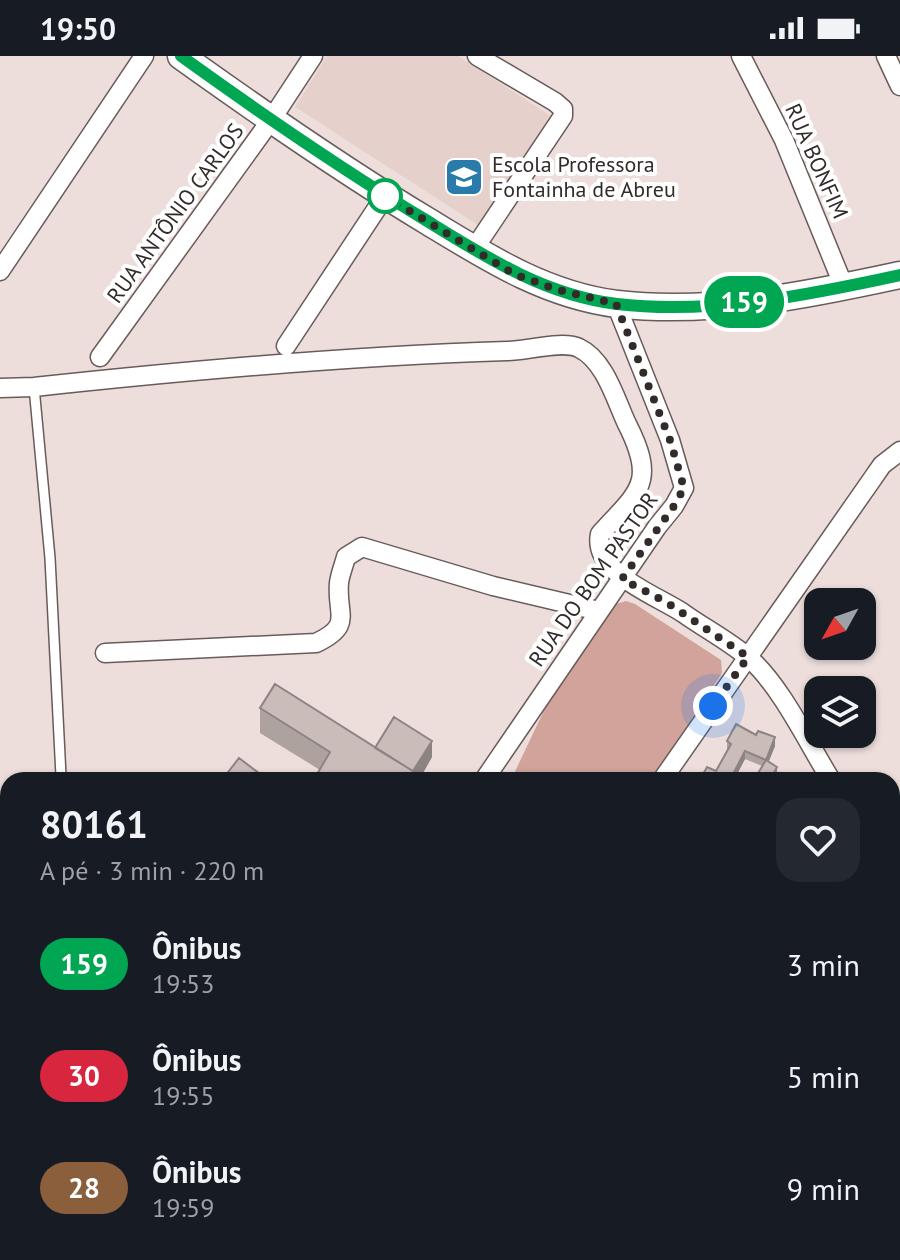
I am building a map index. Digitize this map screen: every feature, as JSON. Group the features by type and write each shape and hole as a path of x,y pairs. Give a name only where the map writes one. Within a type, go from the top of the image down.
{"main road":[{"path":"181,56 385,196 514,274 555,289 616,304 706,306 793,296 900,275"}],"street":[{"path":"0,271 144,56"},
{"name":"RUA ANTÔNIO CARLOS","path":"100,357 271,120 313,56"},
{"path":"474,249 563,116 563,109 555,102 477,56"},
{"name":"RUA BONFIM","path":"741,56 784,140 844,287"},
{"path":"886,56 900,86"},
{"path":"286,346 385,196"},
{"name":"RUA DO BOM PASTOR","path":"489,772 684,488 670,440 616,304"},
{"path":"0,388 286,363 513,351 568,345 578,347 587,353 604,376 640,455 642,482 637,495 600,534 600,551 622,579 666,602 748,657 770,681 826,772"},
{"path":"668,772 882,465 900,451"},
{"path":"105,653 316,643 333,634 341,621 339,582 346,557 362,547 493,586 599,611"}],"lane":[{"path":"34,387 50,558 61,772"}],"shaded area":[{"name":"Escola Professora Fontainha de Abreu","path":"327,56 458,56 560,122 489,232 295,107"},
{"path":"626,601 635,604 721,660 722,673 657,772 515,772 548,702 616,604"}],"building":[{"path":"275,684 414,772 318,772 330,752 260,708"},
{"path":"394,717 432,741 413,771 375,748"},
{"path":"736,724 756,735 758,731 775,737 766,760 745,751 734,772 704,772 707,767 716,771 731,744 727,741"},
{"path":"239,758 257,772 228,772"},
{"path":"766,760 777,767 774,772 759,772"}],"bus line":[{"name":"159","path":"181,56 385,196 514,274 555,289 616,304 706,306 793,296 900,275"}],"place":[{"name":"Escola Professora Fontainha de Abreu","path":"464,177"}],"route":[{"path":"385,196 514,274 555,289 616,304 670,440 684,488 622,579 666,602 748,657 713,706"}]}
